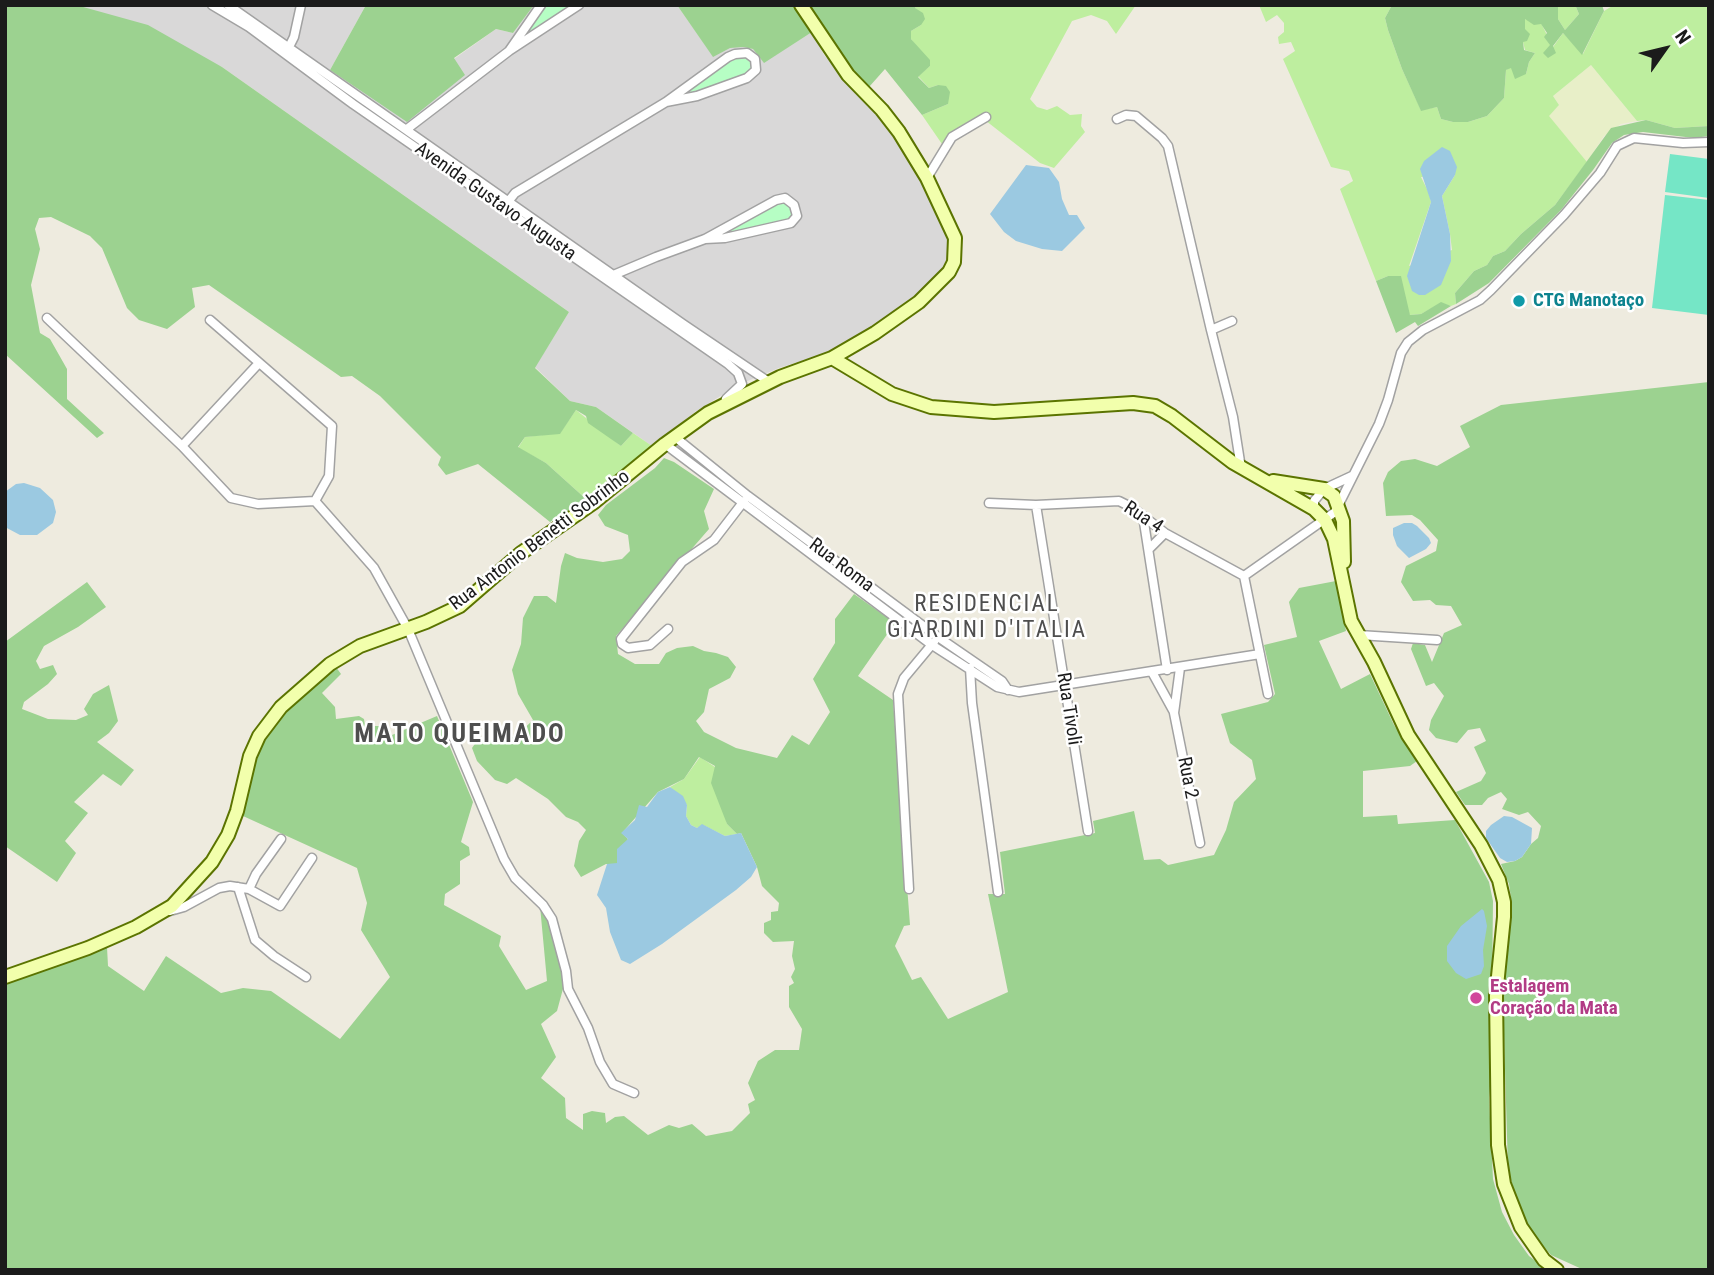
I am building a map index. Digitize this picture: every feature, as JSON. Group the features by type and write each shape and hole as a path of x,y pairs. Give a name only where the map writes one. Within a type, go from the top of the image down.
{"street":[{"name":"Avenida Gustavo Augusta","path":"212,5 287,50 407,129 506,204"},
{"name":"Avenida Gustavo Augusta","path":"228,5 738,373 742,384 715,409"},
{"path":"287,50 295,37 301,5"},
{"path":"509,51 541,5"},
{"path":"407,129 509,51 579,5"},
{"name":"Rua Antonio Benetti Sobrinho","path":"5,977 88,948 163,913 179,899 221,849 237,811 250,756 259,736 275,713 292,696 345,653 460,606 520,553 593,503 670,440 715,409 769,382 832,358 875,333 919,302 949,272 954,262 955,238 927,178 899,132 848,75 801,5"},
{"path":"506,204 515,193 666,102 735,54 747,53 755,59 756,70 747,78 697,96 666,102"},
{"path":"1117,119 1126,115 1136,116 1168,146 1233,417 1241,468"},
{"path":"927,178 952,137 986,117"},
{"path":"1268,694 1244,576 1325,520 1340,505 1384,412 1401,353 1414,335 1480,300 1564,215 1600,173 1617,146 1634,138 1709,142"},
{"path":"609,278 705,239 776,200 785,198 794,205 797,216 791,223 726,238 705,239"},
{"name":"Avenida Gustavo Augusta","path":"609,278 769,382"},
{"path":"47,317 182,446 232,498 258,504 315,501"},
{"path":"210,320 332,426 329,476 315,501"},
{"path":"1211,330 1232,321"},
{"path":"832,358 892,394 931,407 994,412 1145,404 1166,411 1214,450 1314,509 1325,520 1334,539 1348,614 1408,735 1474,834 1499,880 1504,917 1496,996 1498,1145 1504,1184 1521,1227 1544,1260 1557,1270"},
{"path":"182,446 259,363"},
{"name":"Rua Roma","path":"670,440 804,544 971,665 997,687 1019,692 1064,684"},
{"path":"1314,509 1314,501 1324,489 1352,476"},
{"path":"1266,480 1324,489 1334,496 1340,505 1343,521 1344,590"},
{"path":"668,629 650,645 628,648 622,644 621,639 682,562 715,540 746,499"},
{"path":"315,501 374,568 408,629 504,859 515,878 543,905 552,919 568,989 588,1028 603,1069 613,1084 634,1093"},
{"name":"Rua 4","path":"989,503 1036,505 1119,501 1165,533 1244,576"},
{"name":"Rua Tivoli","path":"1036,505 1088,831"},
{"path":"1143,516 1167,670"},
{"path":"1149,549 1165,533"},
{"path":"1359,635 1437,640"},
{"path":"909,889 898,694 904,678 935,641"},
{"path":"1064,684 1260,654"},
{"path":"971,665 972,703 998,892"},
{"name":"Rua 2","path":"1174,713 1180,668"},
{"name":"Rua 2","path":"1152,672 1174,713 1200,843"},
{"path":"249,888 281,839"},
{"path":"163,913 184,907 219,888 249,888 280,906 312,858"},
{"path":"238,887 256,940 267,951 306,977"}],"shaded area":[{"path":"76,5 366,5 330,70 454,59 496,29 513,33 534,5 677,5 713,56 730,47 743,47 753,49 764,62 812,32 824,55 886,123 900,143 943,224 950,251 943,269 931,282 904,305 859,335 833,351 779,368 738,385 695,412 652,446 596,407 570,401 535,367 569,312 222,67"}],"green space":[{"path":"5,5 76,5 148,25 222,67 569,312 535,368 570,401 596,407 633,433 621,446 588,423 586,416 576,410 560,434 525,437 518,447 546,463 586,499 550,522 478,464 446,475 438,465 441,457 380,396 352,376 341,377 209,285 192,288 195,307 167,329 139,320 127,308 102,248 90,236 51,217 39,218 35,229 40,249 31,285 40,333 50,339 67,369 67,399 104,433 97,438 5,354"},
{"path":"366,5 534,5 513,33 496,29 454,58 465,75 407,122 330,70"},
{"path":"546,5 573,5 523,37 531,23"},
{"path":"677,5 794,5 812,32 764,63 753,49 743,47 730,48 713,57"},
{"path":"808,5 917,5 915,8 923,13 925,19 911,31 911,39 930,60 930,66 918,77 929,88 946,86 950,92 948,104 922,115 885,69 869,87 846,63"},
{"path":"917,5 1136,5 1116,34 1107,21 1091,15 1072,21 1030,99 1037,107 1047,110 1057,106 1070,115 1082,114 1081,126 1085,132 1054,168 1040,163 981,117 961,126 942,144 922,115 948,104 938,85 929,88 918,76 930,66 911,39 911,31 921,25 915,8"},
{"path":"1259,5 1392,5 1385,18 1388,30 1421,110 1437,107 1441,119 1468,122 1487,116 1504,98 1506,70 1511,67 1526,74 1535,53 1525,50 1525,19 1541,23 1553,47 1563,33 1583,54 1604,11 1614,5 1709,5 1709,126 1675,128 1646,120 1637,121 1591,65 1553,96 1559,105 1549,116 1587,162 1555,205 1505,251 1493,256 1487,265 1474,271 1455,293 1456,304 1451,306 1441,303 1421,314 1410,315 1388,276 1376,281 1340,189 1353,181 1349,171 1331,167 1283,59 1295,51 1291,42 1279,44 1278,37 1284,32 1284,23 1277,15 1266,22","holes":["1455,175 1442,196 1452,250 1409,266 1431,202 1421,177"]},
{"path":"1392,5 1558,5 1558,19 1565,30 1579,14 1576,7 1602,5 1604,11 1582,55 1563,33 1553,46 1556,53 1548,58 1543,53 1550,45 1544,37 1547,33 1541,24 1534,25 1525,19 1525,29 1530,34 1527,41 1523,42 1524,50 1535,53 1526,74 1515,79 1511,68 1506,70 1504,98 1487,116 1468,122 1453,122 1441,119 1437,107 1421,111 1388,30 1385,18"},
{"path":"1558,5 1575,5 1579,14 1565,30 1558,19"},
{"path":"734,56 751,57 754,66 749,73 696,94 676,98"},
{"path":"1591,65 1637,121 1621,124 1604,136 1587,162 1548,116 1559,105 1553,96"},
{"path":"1646,120 1675,128 1709,126 1709,136 1694,138 1643,132 1624,135 1612,143 1561,210 1489,283 1456,304 1455,293 1474,271 1487,265 1493,256 1505,251 1555,205 1611,128"},
{"path":"1670,154 1709,159 1709,198 1665,192"},
{"path":"1665,195 1709,200 1709,315 1652,308"},
{"path":"784,201 790,205 793,216 790,221 719,235 768,206"},
{"path":"1388,276 1401,276 1410,315 1421,314 1441,302 1451,306 1418,326 1415,322 1396,333 1376,281"},
{"path":"1709,382 1709,1270 1584,1270 1551,1255 1539,1241 1523,1219 1508,1170 1503,1000 1512,905 1509,884 1501,864 1522,857 1538,838 1541,826 1528,812 1519,815 1502,809 1507,799 1501,792 1488,798 1482,805 1465,805 1456,792 1481,781 1486,773 1474,747 1486,741 1480,728 1468,730 1457,743 1436,738 1429,730 1431,720 1444,696 1434,683 1426,686 1411,649 1413,643 1425,645 1432,662 1444,633 1462,625 1451,606 1436,605 1430,600 1413,601 1401,582 1406,566 1436,551 1438,540 1412,515 1386,516 1383,483 1388,472 1401,461 1415,459 1437,466 1470,447 1460,426 1501,405"},
{"path":"576,410 621,446 633,433 652,446 586,499 546,463 518,448 525,437 560,433"},
{"path":"664,458 714,489 704,511 709,529 616,636 618,654 635,664 659,664 666,653 693,646 728,657 736,667 730,678 709,689 704,712 696,721 704,732 736,748 777,758 792,735 809,745 830,712 813,679 835,643 835,619 854,594 895,623 858,676 893,700 910,925 904,926 895,946 912,980 921,977 948,1019 1008,992 988,894 1005,894 1000,852 1095,833 1093,821 1134,811 1144,860 1160,859 1168,865 1214,855 1226,830 1234,802 1256,779 1252,760 1230,743 1221,714 1268,702 1275,694 1264,645 1297,637 1289,602 1299,588 1336,581 1346,631 1319,641 1341,689 1370,674 1394,725 1417,761 1410,766 1363,771 1363,817 1397,815 1398,824 1455,820 1489,882 1493,901 1489,1098 1493,1179 1502,1212 1514,1235 1529,1256 1548,1270 5,1270 5,984 107,947 108,966 144,991 166,956 221,993 243,988 271,991 340,1039 390,977 361,930 367,903 357,868 243,816 254,758 270,728 285,710 336,667 341,674 322,693 335,707 336,719 359,716 364,719 365,726 385,726 392,735 437,716 473,802 461,842 469,847 470,855 460,861 460,884 445,894 444,905 501,936 499,946 526,990 547,981 540,906 547,913 564,972 564,985 557,1011 541,1024 556,1057 541,1078 565,1098 566,1118 583,1130 583,1114 592,1111 605,1113 606,1123 615,1117 624,1116 648,1135 669,1125 679,1128 692,1124 706,1136 732,1131 750,1113 748,1104 755,1100 748,1083 758,1061 775,1050 799,1050 802,1029 789,1007 789,986 794,983 791,977 795,969 792,956 794,941 773,942 764,933 764,923 771,920 771,912 778,911 779,903 762,886 757,867 741,833 737,834 727,824 711,783 715,766 699,757 684,779 658,792 622,833 628,839 617,864 606,864 581,877 574,866 579,841 586,830 578,822 566,817 548,799 516,778 507,784 495,780 477,761 472,748 479,738 490,741 516,736 533,720 518,694 512,670 521,644 523,618 534,596 547,596 556,603 565,553 603,562 622,559 630,551 628,535 605,526 598,515 606,505 655,468"},
{"path":"87,582 106,607 44,646 36,661 40,669 53,665 57,674 24,702 22,709 48,719 76,720 88,715 84,709 93,694 109,685 118,721 109,733 97,742 134,770 121,786 103,774 74,802 88,813 65,841 76,853 57,882 5,846 5,642"},
{"path":"700,757 715,767 727,824 737,834 725,836 703,825 697,828 691,825 686,816 687,805 670,787 684,779"}],"water":[{"path":"1442,147 1450,151 1457,167 1442,196 1450,234 1451,261 1441,285 1425,295 1419,295 1412,291 1407,276 1431,202 1420,169 1424,161"},
{"path":"1026,165 1049,168 1059,182 1069,215 1077,215 1085,228 1062,251 1042,249 1016,241 1004,232 990,214"},
{"path":"24,483 40,488 53,500 56,512 53,523 37,535 20,535 5,527 5,492 16,484"},
{"path":"1404,523 1417,526 1431,543 1426,549 1409,558 1397,546 1393,535 1393,528"},
{"path":"670,787 683,796 687,805 686,816 691,825 697,828 702,824 725,836 741,833 757,867 751,877 736,890 630,964 621,960 610,932 606,908 597,895 607,864 617,863 617,849 628,839 621,833 635,820 639,805 647,807 658,792"},
{"path":"1504,816 1512,817 1532,828 1531,844 1522,857 1515,861 1507,862 1500,858 1486,838 1486,831"},
{"path":"1482,909 1487,926 1483,950 1484,966 1481,974 1466,979 1456,973 1447,961 1447,946 1461,926"}],"place":[{"name":"CTG Manotaço","path":"1519,301"},
{"name":"Estalagem Coração da Mata","path":"1476,998"}],"district":[{"name":"RESIDENCIAL GIARDINI D'ITALIA","path":"987,618"},
{"name":"MATO QUEIMADO","path":"460,735"}]}
